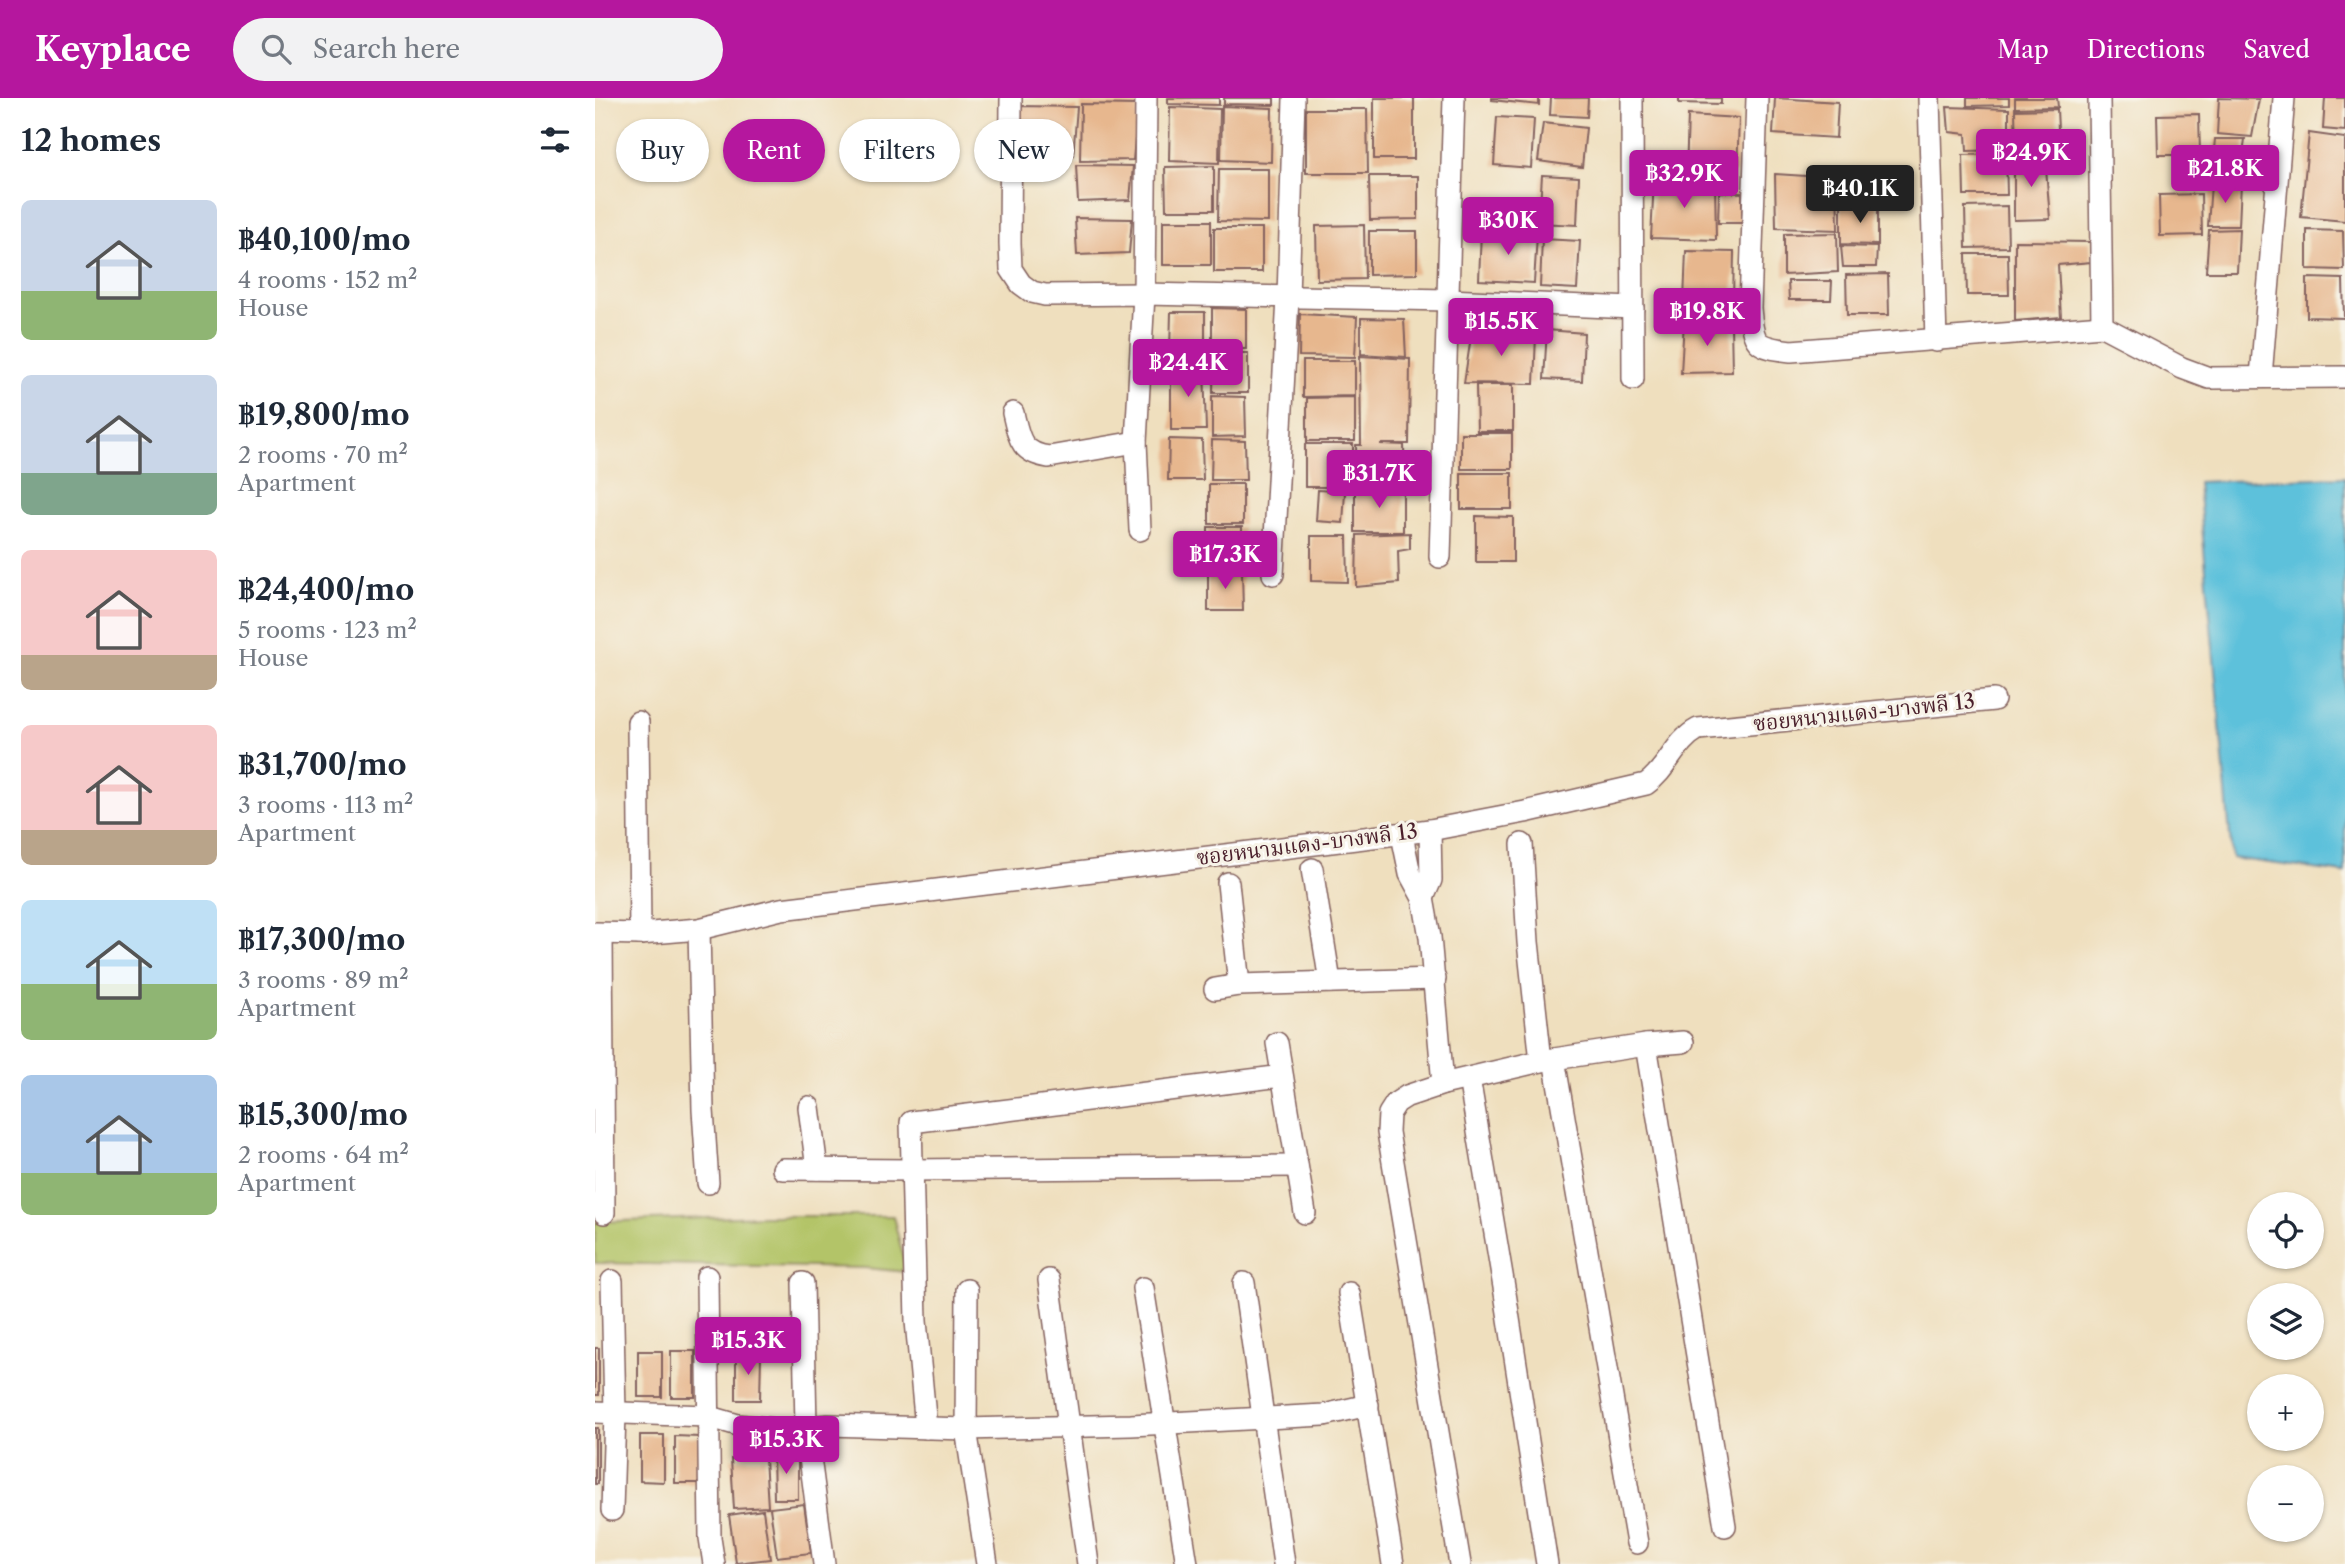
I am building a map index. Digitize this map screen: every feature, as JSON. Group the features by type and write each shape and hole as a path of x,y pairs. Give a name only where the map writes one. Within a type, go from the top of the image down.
{"street":[{"path":"1011,98 1011,269 1021,284 1032,292 1045,295 1143,294 1448,300 1633,308"},
{"path":"1140,530 1136,442 1143,294 1146,98"},
{"path":"1273,574 1288,298 1294,98"},
{"path":"1440,556 1454,98"},
{"path":"1632,98 1633,379"},
{"path":"1757,98 1750,308 1751,328 1757,342 1766,349 1791,351 2102,326 2182,369 2210,377 2345,377"},
{"path":"1929,98 1936,341"},
{"path":"2099,98 2102,326"},
{"path":"2261,377 2284,98"},
{"path":"1013,413 1019,439 1034,455 1049,457 1136,442"},
{"name":"ซอยหนามแดง-บางพลี 13","path":"599,934 699,929 781,909 1193,857 1402,835 1525,812 1646,784 1659,775 1677,747 1698,729 1994,699"},
{"path":"638,722 640,934"},
{"path":"1423,898 1431,880 1430,830"},
{"path":"1402,835 1409,874 1423,898 1435,979 1443,1084"},
{"path":"1522,844 1528,942 1547,1060 1637,1543"},
{"path":"1312,869 1330,982"},
{"path":"1228,883 1239,985"},
{"path":"699,929 703,1110 708,1183"},
{"path":"599,934 599,1171 604,1213"},
{"path":"1215,989 1239,985 1435,979"},
{"path":"1460,1564 1388,1132 1389,1114 1397,1103 1407,1096 1443,1084 1547,1060 1683,1042"},
{"path":"1277,1043 1305,1213"},
{"path":"1646,1045 1725,1526"},
{"path":"926,1428 916,1321 912,1122 1282,1076"},
{"path":"1469,1078 1547,1564"},
{"path":"809,1107 817,1169"},
{"path":"783,1169 1297,1166"},
{"path":"707,1277 707,1416 710,1538 714,1564"},
{"path":"1049,1280 1088,1564"},
{"path":"612,1281 605,1413 612,1510"},
{"path":"803,1283 806,1427 824,1564"},
{"path":"1244,1283 1261,1418 1284,1564"},
{"path":"1143,1288 1187,1564"},
{"path":"967,1290 966,1429 987,1564"},
{"path":"1349,1293 1394,1564"},
{"path":"605,1413 707,1416 738,1425 781,1430 828,1425 966,1429 1324,1415 1368,1405"}],"green space":[{"path":"763,1216 893,1216 907,1272 865,1268 595,1263 595,1222"}],"water":[{"path":"2345,477 2345,873 2232,858 2198,482"}],"building":[{"path":"1168,98 1219,98 1219,105 1168,104"},
{"path":"1224,98 1274,98 1274,105 1224,104"},
{"path":"1374,98 1414,98 1414,159 1374,159"},
{"path":"1539,98 1539,105 1492,100"},
{"path":"1551,98 1588,98 1587,117 1550,115"},
{"path":"1679,98 1721,98 1721,104 1679,103"},
{"path":"1775,98 1838,102 1836,138 1773,134"},
{"path":"1967,98 2009,98 2009,105 1967,106"},
{"path":"2015,98 2057,98 2058,107 2015,108"},
{"path":"2219,98 2259,99 2252,137 2217,134"},
{"path":"2325,98 2345,98 2345,131 2323,129"},
{"path":"1081,104 1138,105 1133,160 1080,161"},
{"path":"1020,106 1077,107 1074,144 1074,119 1020,119"},
{"path":"1222,106 1272,108 1271,162 1221,160"},
{"path":"1170,107 1220,109 1219,163 1169,161"},
{"path":"1947,107 2009,109 2009,150 1967,151 1966,134 1949,132"},
{"path":"1306,109 1367,109 1368,173 1306,173"},
{"path":"2057,109 2059,150 2016,151 2015,110"},
{"path":"2199,114 2200,155 2158,155 2157,115"},
{"path":"1688,115 1739,118 1737,173 1686,174"},
{"path":"1497,117 1534,119 1531,168 1494,165"},
{"path":"1543,123 1586,128 1582,167 1538,161"},
{"path":"2309,133 2345,138 2345,221 2301,217"},
{"path":"2215,139 2245,139 2240,178 2211,181"},
{"path":"2006,154 2007,195 1964,195 1963,155"},
{"path":"2014,156 2045,156 2050,219 2014,220"},
{"path":"1076,165 1133,166 1130,200 1078,202"},
{"path":"1214,166 1214,210 1166,210 1165,167"},
{"path":"1219,169 1268,169 1268,222 1218,221"},
{"path":"1775,174 1837,178 1838,230 1776,228"},
{"path":"1542,175 1579,177 1577,225 1539,223"},
{"path":"1369,176 1418,176 1418,219 1370,220"},
{"path":"1654,179 1715,182 1716,240 1651,238"},
{"path":"2241,183 2239,226 2208,226 2211,184"},
{"path":"1719,192 1742,193 1742,223 1718,223"},
{"path":"2201,194 2202,235 2160,236 2159,195"},
{"path":"1841,205 1878,205 1878,245 1841,244"},
{"path":"2007,206 2008,247 1966,248 1965,207"},
{"path":"1075,218 1132,219 1129,253 1077,255"},
{"path":"1163,221 1211,221 1211,265 1163,265"},
{"path":"1364,225 1365,279 1317,280 1316,226"},
{"path":"1214,228 1262,228 1262,272 1214,272"},
{"path":"2239,229 2237,272 2206,272 2209,230"},
{"path":"2307,230 2343,231 2344,270 2307,269"},
{"path":"1369,231 1417,231 1417,274 1369,275"},
{"path":"1481,231 1537,235 1534,283 1479,280"},
{"path":"1837,233 1838,272 1784,275 1784,234"},
{"path":"1542,239 1580,241 1577,289 1540,287"},
{"path":"2015,241 2090,242 2091,262 2058,265 2061,317 2015,321"},
{"path":"1841,246 1877,247 1876,267 1843,267"},
{"path":"1686,251 1734,252 1733,302 1684,301"},
{"path":"1966,254 2008,254 2009,295 1967,295"},
{"path":"1888,274 1889,315 1847,315 1846,275"},
{"path":"2307,278 2343,279 2344,318 2307,317"},
{"path":"1788,281 1832,281 1831,300 1789,300"},
{"path":"1212,308 1246,309 1246,349 1212,349"},
{"path":"1171,312 1205,312 1205,352 1170,352"},
{"path":"1300,314 1357,317 1355,357 1299,356"},
{"path":"1361,318 1404,319 1406,357 1361,354"},
{"path":"1684,321 1731,324 1732,372 1681,373"},
{"path":"1472,330 1536,335 1534,384 1464,383"},
{"path":"1547,330 1584,333 1582,381 1544,379"},
{"path":"1214,353 1248,353 1248,393 1213,393"},
{"path":"1360,356 1410,359 1409,444 1380,444 1404,445 1405,484 1357,484 1356,445 1361,445"},
{"path":"1303,361 1355,361 1355,396 1303,397"},
{"path":"1171,367 1204,367 1206,430 1171,430"},
{"path":"1476,385 1513,385 1513,431 1477,431"},
{"path":"1212,396 1245,397 1246,436 1212,437"},
{"path":"1355,397 1355,441 1307,441 1307,398"},
{"path":"1461,433 1512,433 1512,469 1461,469"},
{"path":"1169,439 1202,440 1203,480 1168,480"},
{"path":"1212,440 1245,441 1246,480 1211,480"},
{"path":"1305,444 1353,444 1353,487 1305,487"},
{"path":"1461,473 1512,473 1512,509 1461,509"},
{"path":"1209,484 1243,484 1243,524 1209,524"},
{"path":"1355,488 1403,488 1403,532 1355,532"},
{"path":"1318,490 1345,492 1343,523 1316,521"},
{"path":"1476,516 1513,517 1513,562 1476,562"},
{"path":"1208,527 1242,527 1242,567 1208,567"},
{"path":"1410,533 1410,549 1398,551 1399,583 1356,587 1357,535"},
{"path":"1311,536 1347,536 1348,582 1311,581"},
{"path":"1208,570 1242,571 1243,611 1208,611"},
{"path":"595,1348 599,1348 599,1395 595,1395"},
{"path":"638,1351 662,1351 662,1397 638,1397"},
{"path":"671,1351 695,1351 695,1397 671,1397"},
{"path":"736,1354 761,1354 760,1400 736,1400"},
{"path":"595,1428 598,1428 598,1484 595,1484"},
{"path":"640,1435 664,1435 664,1482 640,1481"},
{"path":"675,1436 699,1437 699,1483 675,1483"},
{"path":"773,1452 798,1453 798,1499 774,1499"},
{"path":"765,1458 768,1507 734,1509 731,1459"},
{"path":"804,1504 811,1553 777,1557 770,1508"},
{"path":"763,1510 770,1559 736,1563 729,1515"}]}
